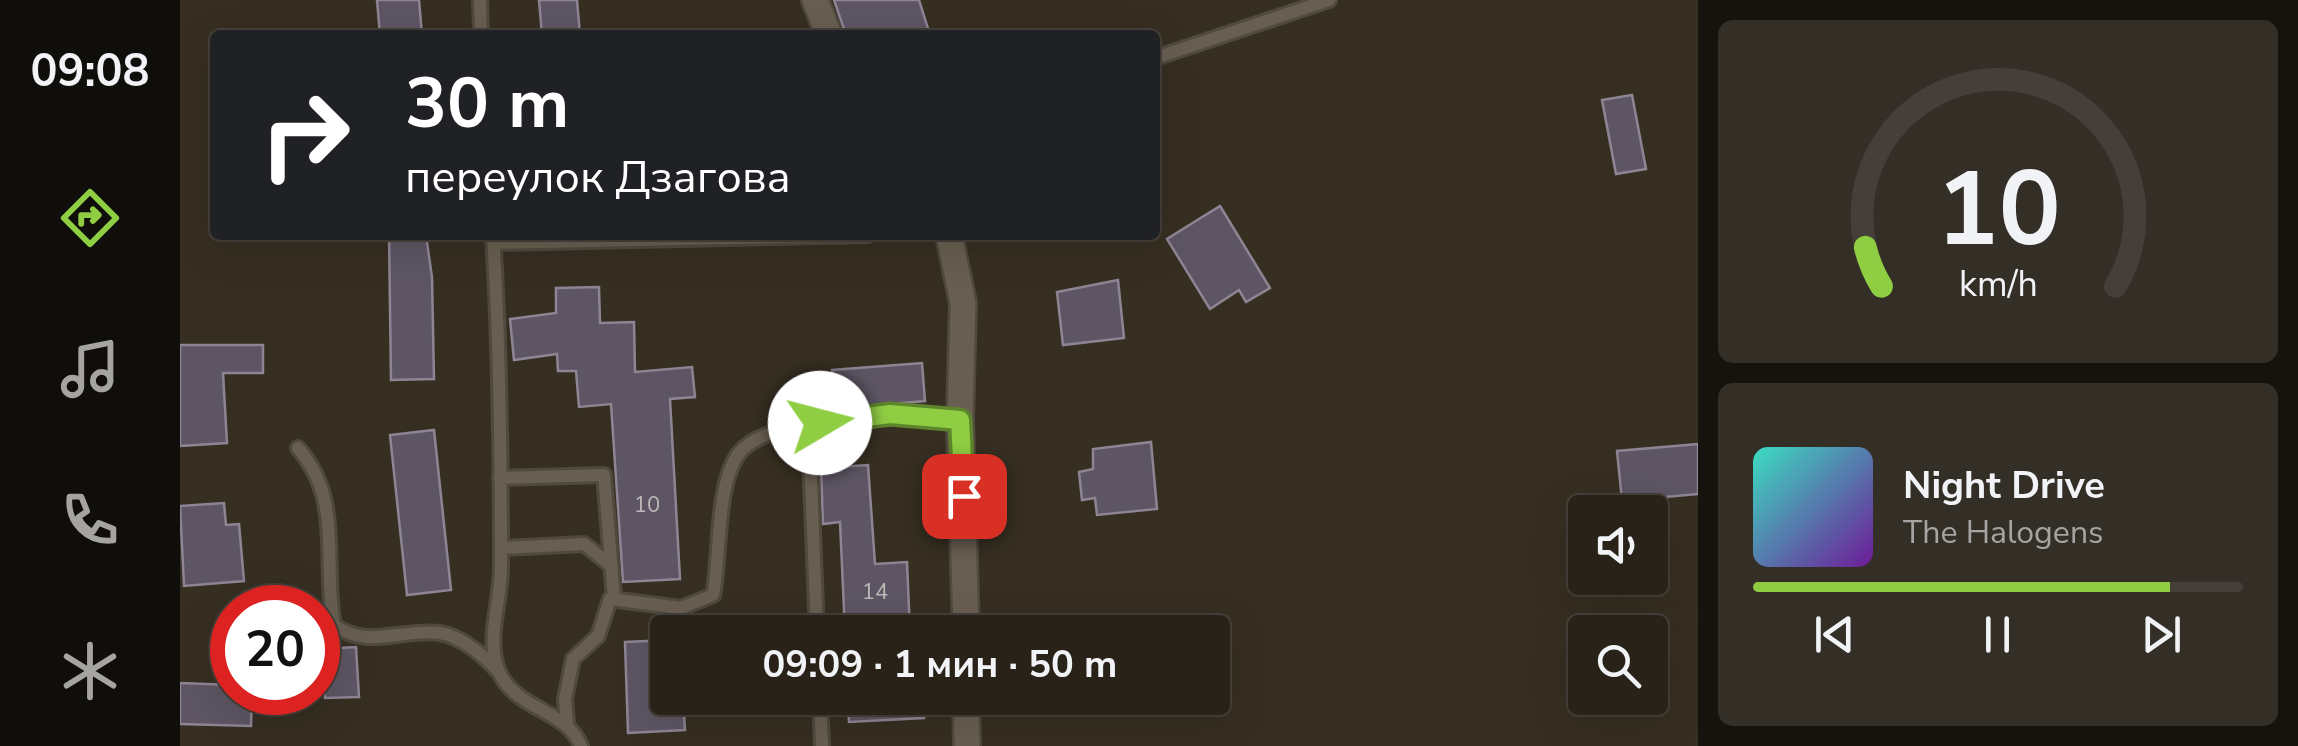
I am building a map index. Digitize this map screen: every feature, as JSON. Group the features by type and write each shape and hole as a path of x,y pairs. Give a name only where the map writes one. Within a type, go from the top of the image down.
{"street":[{"path":"816,0 827,30"},
{"path":"951,240 963,303 960,420 966,615"},
{"path":"966,715 967,746"}],"lane":[{"path":"480,0 481,30"},
{"path":"1160,56 1329,0"},
{"path":"494,240 501,548 494,639 498,671"},
{"path":"614,598 682,608 713,595 718,572 715,544 739,453 756,440 835,421 890,414 960,420"},
{"path":"816,615 810,455 816,437 835,421"},
{"path":"298,448 322,480 328,502 328,589 334,625 350,636 374,639 441,633 473,650 535,710 568,723"},
{"path":"500,478 604,475 608,563 614,598 598,636 573,659 565,699 568,723 581,746"},
{"path":"501,548 584,544 608,563"},
{"path":"821,715 822,746"}],"building":[{"path":"377,0 419,0 422,30 380,30"},
{"path":"539,0 577,0 580,30 542,30"},
{"path":"834,0 919,0 928,30 844,30"},
{"path":"1632,95 1646,169 1616,174 1602,100"},
{"path":"1220,206 1270,288 1246,302 1239,290 1210,309 1167,239"},
{"path":"389,240 427,240 432,277 434,379 391,380"},
{"path":"1118,280 1124,338 1063,345 1057,292"},
{"path":"599,287 600,323 634,322 635,372 692,367 695,397 670,399 680,579 623,582 611,404 579,407 576,371 558,371 557,354 514,360 510,319 556,313 556,288"},
{"path":"180,345 263,345 263,373 223,373 227,443 180,446"},
{"path":"922,363 925,401 835,409 832,370"},
{"path":"434,430 451,590 407,595 390,435"},
{"path":"1151,442 1157,509 1097,515 1095,498 1082,500 1079,472 1093,469 1093,449"},
{"path":"1698,444 1698,494 1621,495 1617,451"},
{"path":"868,465 875,564 907,562 909,615 844,615 840,522 823,524 821,468"},
{"path":"224,503 226,525 239,524 244,581 184,586 180,506"},
{"path":"650,641 650,715 684,715 685,730 628,733 625,642"},
{"path":"356,647 359,697 340,698 340,648"},
{"path":"180,683 210,684 210,715 251,715 251,726 180,724"},
{"path":"849,715 924,715 924,718 849,722"}],"route":[{"path":"820,423 890,414 960,420 964,496"}]}
